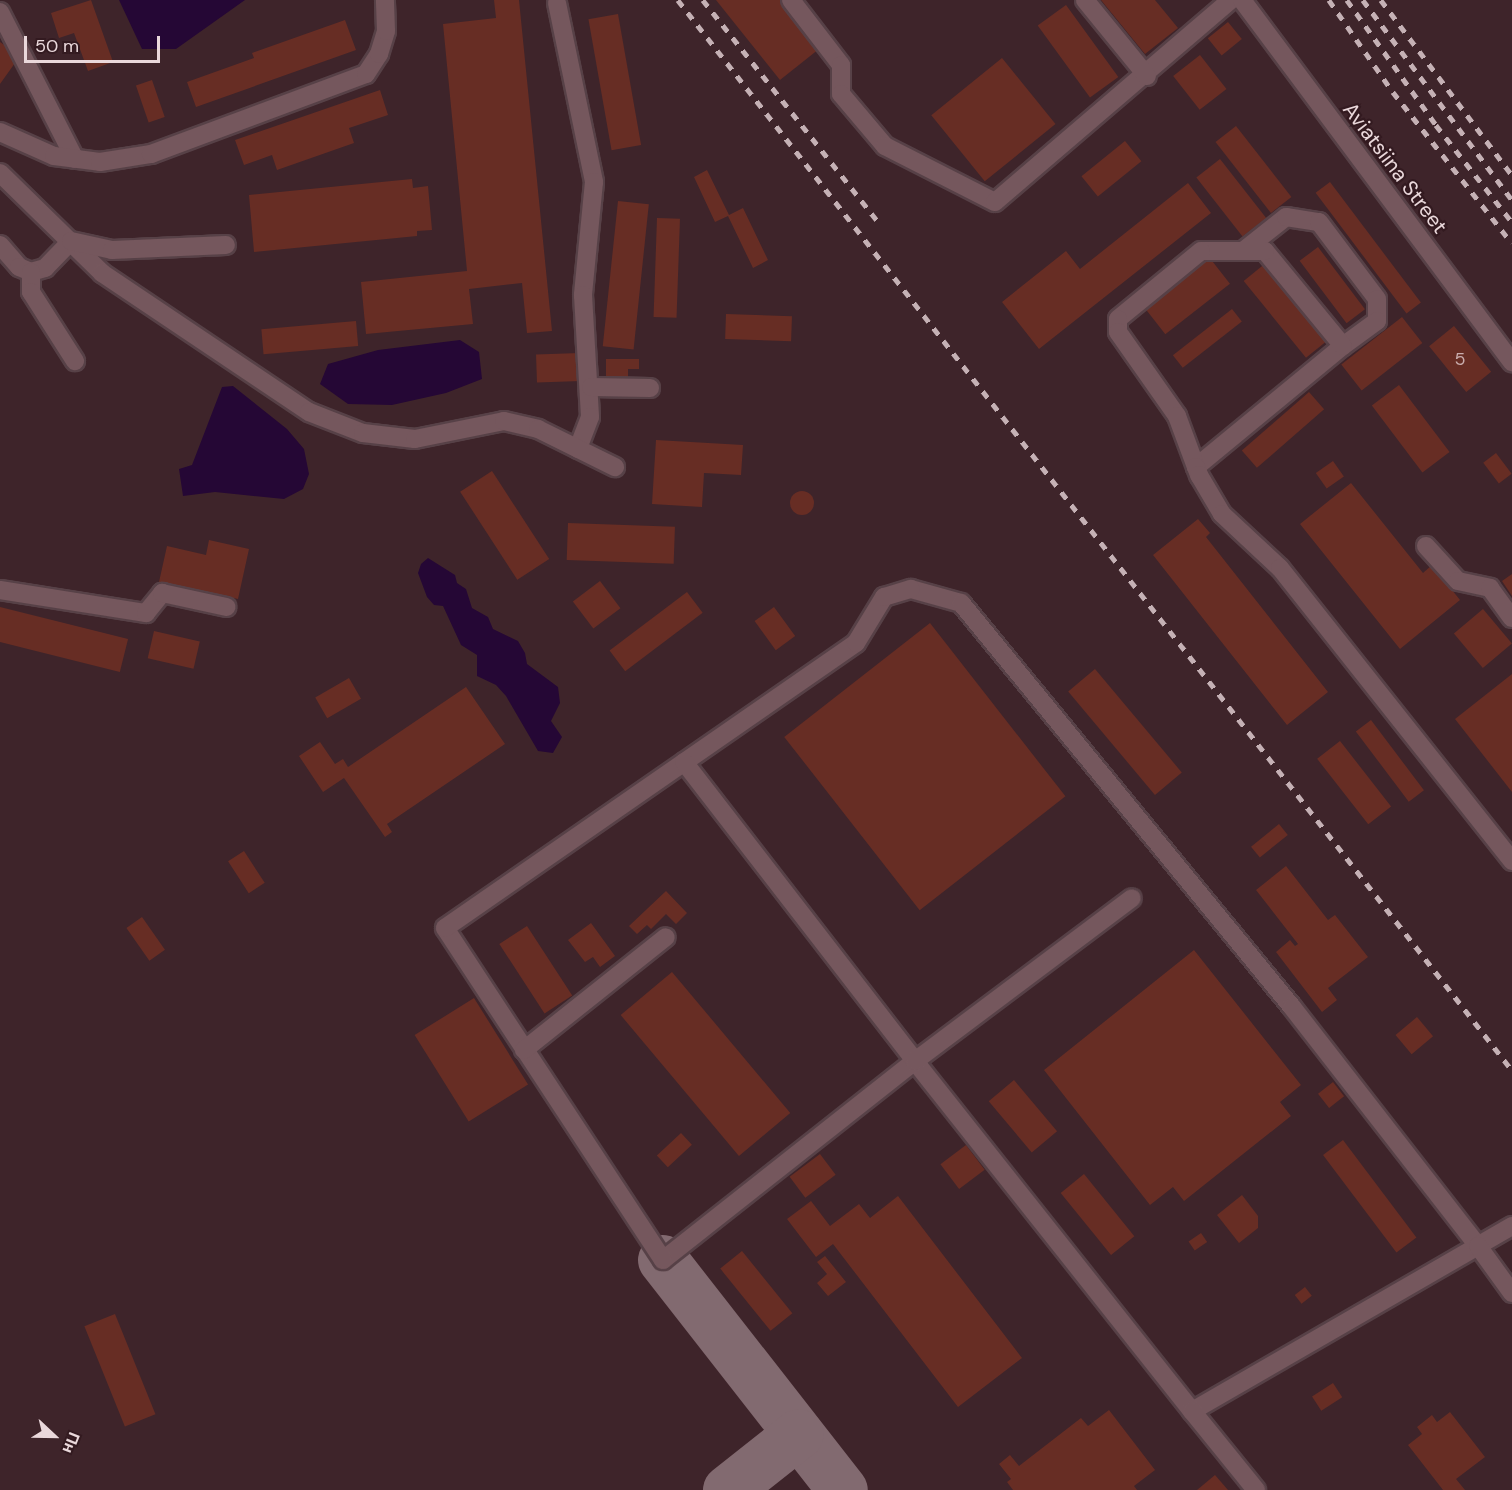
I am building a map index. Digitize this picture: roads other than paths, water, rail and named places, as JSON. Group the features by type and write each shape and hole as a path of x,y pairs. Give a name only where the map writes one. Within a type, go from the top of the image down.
{"street":[{"path":"0,132 39,151 75,159 100,162 151,154 366,74 379,54 386,31 385,0"},
{"path":"791,0 841,65 841,94 885,146 995,202 1147,76 1231,0"},
{"path":"1085,0 1147,76"},
{"name":"Aviatsiina Street","path":"1242,0 1512,362"},
{"path":"557,3 594,182 583,294 591,387 590,417 578,449"},
{"path":"0,12 75,159"},
{"path":"0,173 125,291 309,412 363,433 416,439 504,421 537,429 615,467"},
{"path":"1196,467 1343,346 1377,321 1377,299 1319,222 1286,217 1242,251"},
{"path":"71,241 112,250 226,245"},
{"path":"0,244 19,267 31,272 45,268 71,241"},
{"path":"1343,346 1265,251 1201,250 1118,319 1118,332 1176,416 1196,467 1222,514 1280,568 1512,861"},
{"path":"31,272 31,292 75,361"},
{"path":"591,387 650,388"},
{"path":"1426,546 1458,581 1490,588 1512,618"},
{"path":"0,590 146,613 162,593 227,607"},
{"path":"1132,898 915,1061 663,1260 445,928 856,643 884,597 911,590 961,603 1292,1007 1512,1293"},
{"path":"684,762 915,1061 1256,1490"},
{"path":"525,1050 666,937"},
{"path":"1192,1411 1512,1226"}],"railway":[{"path":"678,0 1512,1070"},
{"path":"703,0 879,223"},
{"path":"1329,0 1393,92 1512,243"},
{"path":"1347,0 1436,125 1512,222"},
{"path":"1363,0 1512,200"},
{"path":"1381,0 1512,175"}]}
